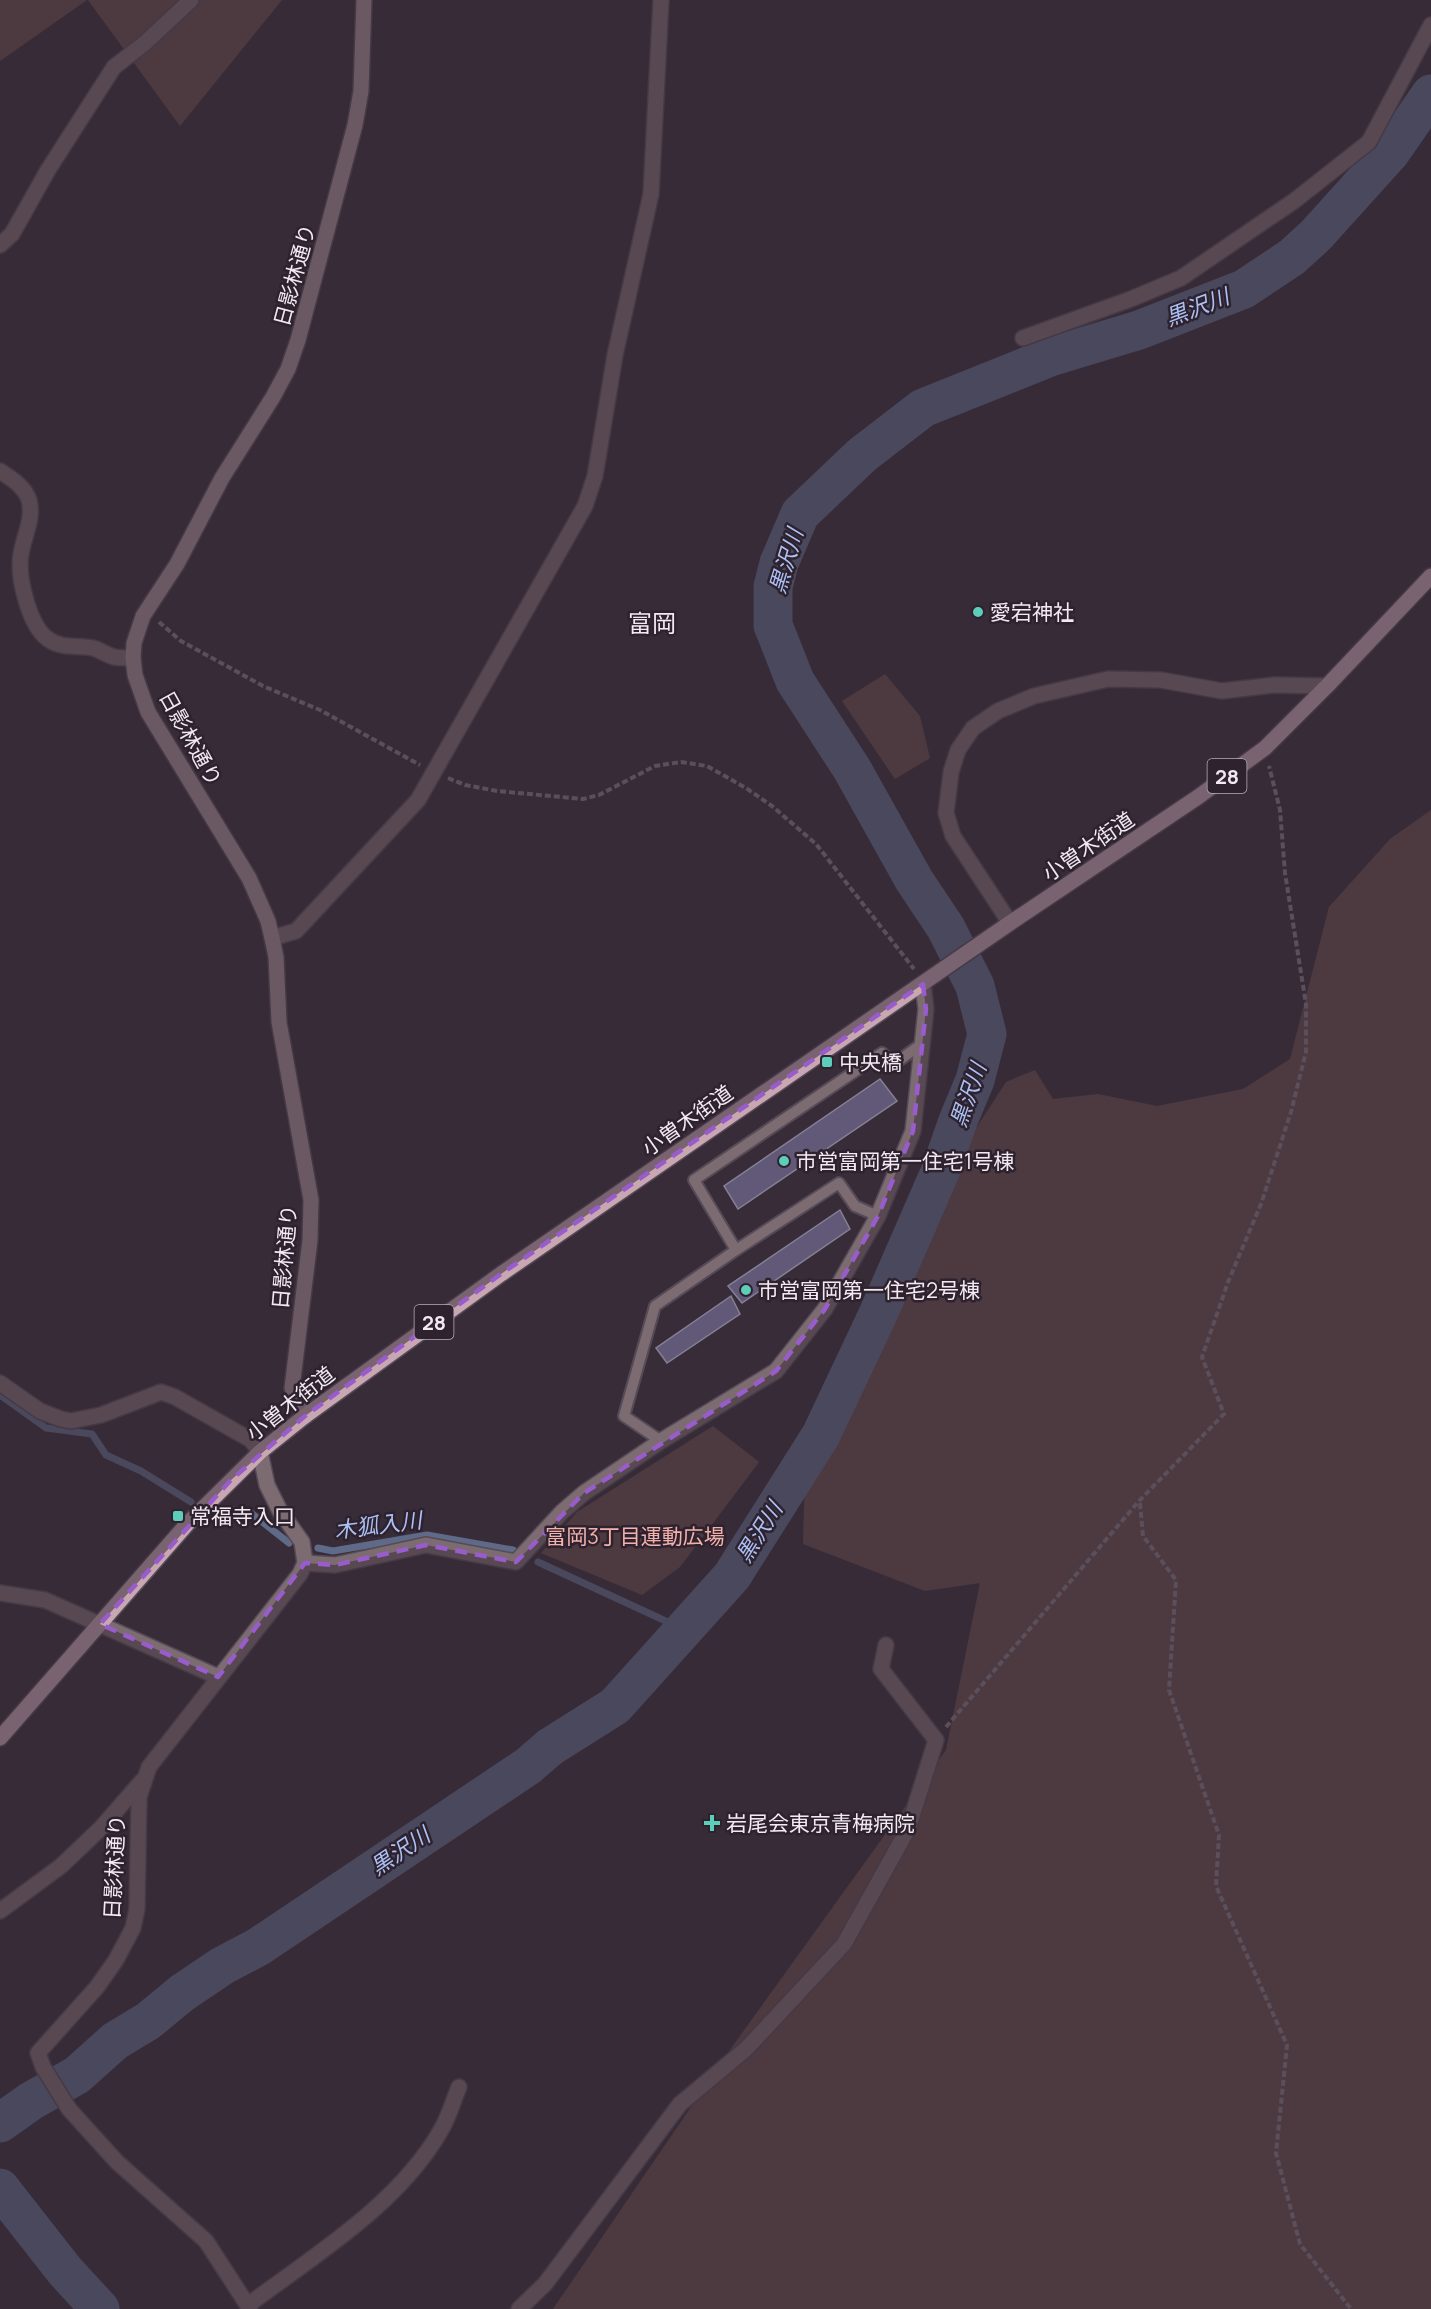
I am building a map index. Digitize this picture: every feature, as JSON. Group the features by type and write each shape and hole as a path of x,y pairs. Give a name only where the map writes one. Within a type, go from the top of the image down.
{"main road":[{"name":"小曽木街道","path":"0,1738 187,1524 260,1452 501,1274 1010,923 1198,797 1265,748 1431,576"}],"street":[{"path":"0,245 12,234 48,170 114,67 146,43 191,0"},
{"name":"日影林通り","path":"306,1416 292,1388 310,1240 311,1200 279,1022 276,957 272,938 268,921 249,878 148,712 135,675 132,658 134,642 144,616 177,564 222,478 273,398 288,369 298,340 355,125 364,54 364,0"},
{"path":"272,938 296,931 418,800 585,506 595,476 615,355 651,194 661,0"},
{"path":"1023,338 1180,278 1294,201 1369,142 1431,25"},
{"path":"0,471 25,492 28,500 31,516 20,555 23,588 37,627 46,638 58,645 94,649 114,657 132,658"},
{"path":"1010,923 953,836 946,813 951,772 958,750 973,728 998,711 1034,696 1108,679 1161,680 1222,691 1274,685 1327,686"},
{"path":"0,1383 40,1411 71,1421 94,1417 161,1392 233,1428 252,1440 260,1452 267,1485 280,1511 302,1542 305,1563 335,1564 426,1545 516,1562 562,1512 584,1493 661,1441 776,1371 825,1309 878,1216 913,1131 924,1043 928,981"},
{"name":"日影林通り","path":"249,2307 206,2241 117,2162 69,2109 39,2058 40,2049 76,2013 97,1987 116,1960 133,1928 137,1909 140,1797 144,1778 158,1754 288,1592 305,1563"},
{"path":"0,1593 45,1600 218,1677"},
{"path":"519,2309 545,2284 680,2104 746,2049 844,1944 908,1829 936,1740 881,1670 886,1645"},
{"path":"0,1911 62,1866 101,1828 144,1778"},
{"path":"249,2307 382,2204 412,2170 441,2130 459,2087"}],"lane":[{"path":"736,1250 694,1180 882,1053 894,1064 924,1043"},
{"path":"661,1441 624,1416 655,1306 839,1183 855,1206 878,1216"}],"path":[{"path":"149,610 181,641 263,686 320,710 434,773 465,785 497,791 583,799 599,795 655,766 681,762 707,766 723,773 755,794 816,844 909,961 928,981"},
{"path":"936,1740 1140,1501 1224,1414 1202,1357 1228,1282 1261,1203 1291,1112 1306,1052 1306,1004 1285,873 1280,810 1265,748"},
{"path":"1140,1501 1143,1536 1176,1580 1169,1690 1219,1835 1216,1886 1287,2045 1276,2153 1300,2244 1351,2309"}],"highlighted area":[{"path":"923,984 926,1009 913,1131 878,1216 825,1309 776,1371 584,1493 516,1562 426,1545 335,1565 305,1563 218,1677 100,1624 231,1480 305,1416 501,1274"}],"green space":[{"path":"0,0 87,0 0,61"},
{"path":"88,0 282,0 180,126"},
{"path":"885,674 920,716 930,758 895,779 842,701"},
{"path":"1431,810 1431,2309 553,2309 732,2047 946,1750 980,1583 925,1591 803,1544 805,1468 951,1167 1006,1082 1035,1070 1053,1099 1098,1094 1157,1106 1243,1089 1290,1059 1329,907 1390,839"},
{"name":"富岡3丁目運動広場","path":"713,1426 759,1462 680,1567 642,1595 541,1553 577,1512"}],"building":[{"name":"市営富岡第一住宅1号棟","path":"880,1079 897,1101 738,1209 724,1186"},
{"name":"市営富岡第一住宅2号棟","path":"840,1210 850,1229 742,1303 728,1286"},
{"path":"731,1296 740,1314 667,1363 656,1348"}],"waterway":[{"name":"黒沢川","path":"0,2123 31,2101 77,2075 115,2041 148,2021 182,1993 222,1966 258,1947 528,1766 550,1747 615,1706 732,1576 821,1435 879,1312 940,1172 975,1080 987,1034 975,986 946,928 914,880 852,769 795,681 773,625 773,587 779,563 800,514 862,455 923,408 1053,356 1139,330 1244,289 1292,257 1316,235 1390,153 1431,94"},
{"name":"木狐入川","path":"0,1395 46,1428 92,1434 106,1455 141,1471 191,1502"},
{"name":"木狐入川","path":"234,1510 251,1513 289,1543"},
{"name":"木狐入川","path":"318,1548 333,1551 427,1535 513,1550"},
{"name":"木狐入川","path":"538,1562 683,1629"},
{"path":"0,2188 65,2271 100,2309"}],"place":[{"name":"愛宕神社","path":"978,612"},
{"name":"中央橋","path":"827,1062"},
{"name":"市営富岡第一住宅1号棟","path":"784,1161"},
{"name":"市営富岡第一住宅2号棟","path":"746,1290"},
{"name":"常福寺入口","path":"178,1516"},
{"name":"岩尾会東京青梅病院","path":"712,1823"}],"district":[{"name":"富岡","path":"652,622"}]}
